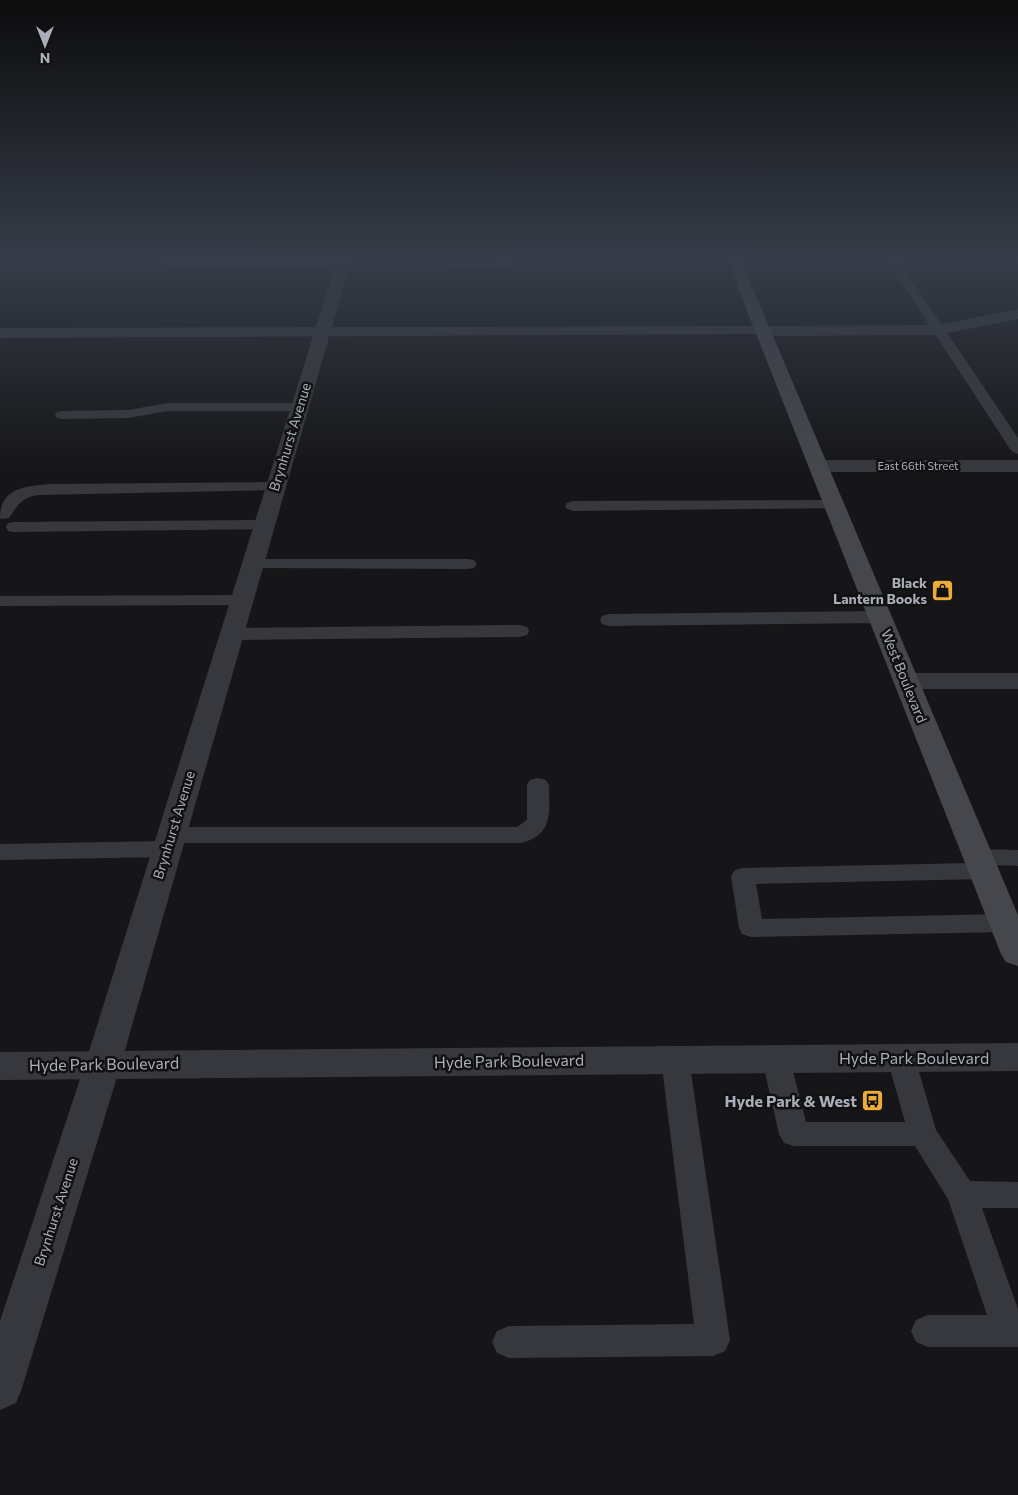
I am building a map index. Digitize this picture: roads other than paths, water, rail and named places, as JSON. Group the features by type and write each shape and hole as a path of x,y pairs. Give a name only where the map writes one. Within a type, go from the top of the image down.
{"main road":[{"name":"West Boulevard","path":"763,331 1018,954"}],"street":[{"path":"0,333 938,330"},
{"name":"Brynhurst Avenue","path":"0,1388 103,1064 322,332"},
{"name":"East 66th Street","path":"818,466 1018,466"},
{"path":"906,681 1018,681"},
{"name":"Hyde Park Boulevard","path":"0,1066 1018,1057"}],"lane":[{"path":"938,330 1018,449"},
{"path":"62,415 128,414 168,407 300,407"},
{"path":"3,515 14,497 21,493 48,489 275,487"},
{"path":"573,506 834,505"},
{"path":"14,527 264,525"},
{"path":"252,564 468,564"},
{"path":"0,601 242,600"},
{"path":"609,620 880,617"},
{"path":"231,634 520,631"},
{"path":"0,852 169,842 522,835 535,826 538,820 538,785"},
{"path":"1005,924 751,928 743,876 981,864 1018,858"},
{"path":"901,1058 923,1134 962,1194 1013,1331 928,1331"},
{"path":"509,1342 712,1340 675,1059"},
{"path":"776,1059 794,1134 923,1134"},
{"path":"962,1194 1018,1195"}],"place":[{"name":"Black Lantern Books","path":"943,591"},
{"name":"Hyde Park & West","path":"873,1101"}]}
